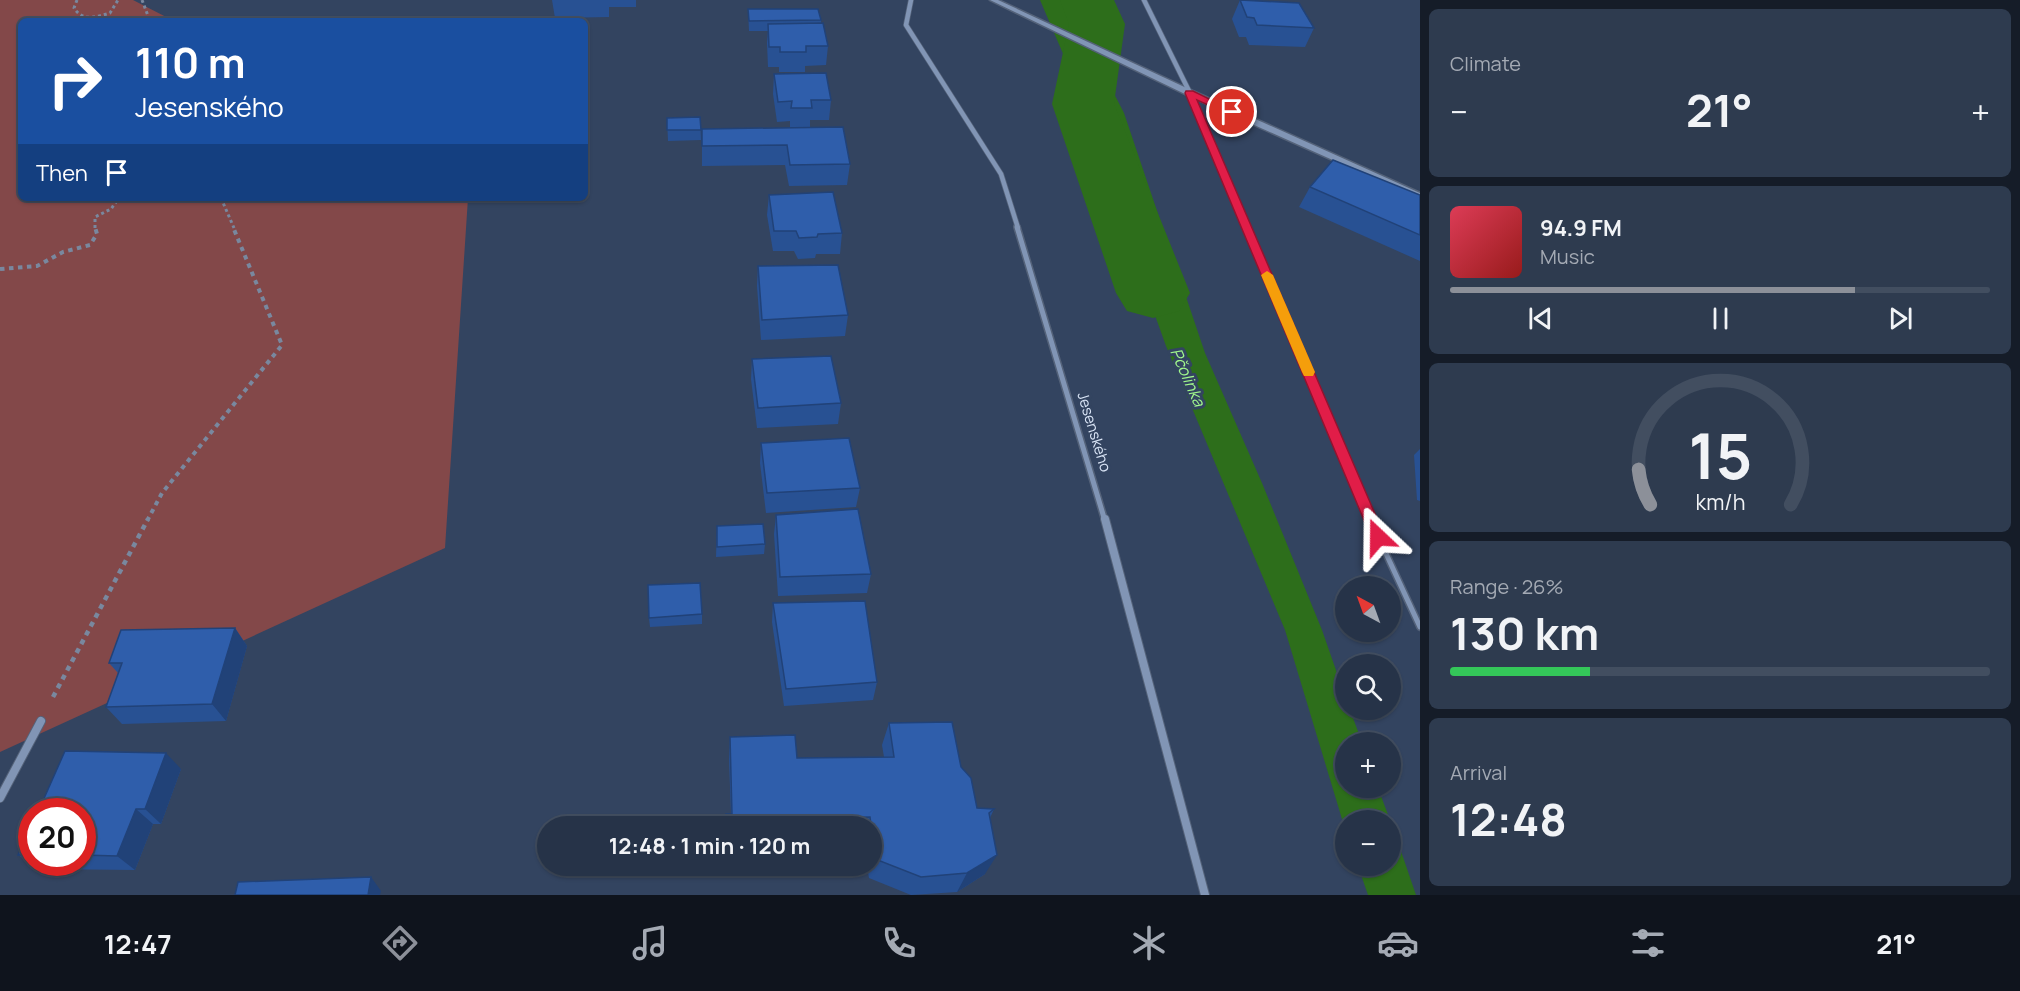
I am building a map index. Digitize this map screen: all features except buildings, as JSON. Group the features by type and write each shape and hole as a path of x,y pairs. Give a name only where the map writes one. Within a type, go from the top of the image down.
{"street":[{"name":"Jesenského","path":"910,0 906,25 1001,174 1096,485 1206,895"},
{"path":"993,0 1190,93 1420,196"},
{"path":"1144,0 1190,93"},
{"path":"0,798 41,721"}],"lane":[{"path":"1190,93 1378,537 1420,627"}],"path":[{"path":"76,0 74,8 77,14 85,18 110,13 117,0"},
{"path":"142,0 149,18"},
{"path":"0,269 37,267 59,254 90,244 97,234 94,225 95,217 111,209 117,201"},
{"path":"41,721 162,493 282,345 222,201"}],"shaded area":[{"path":"0,0 133,0 168,18 18,18 18,201 468,201 445,548 0,752"}],"water":[{"path":"1040,0 1066,0 1124,113 1205,353 1262,483 1322,630 1335,667 1335,720 1354,720 1358,732 1335,732 1335,796 1285,630 1166,346 1123,226 1095,111 1064,56"},
{"path":"1336,798 1382,798 1386,810 1339,810"},
{"path":"1401,851 1416,895 1368,895 1361,876 1401,876"}],"waterway":[{"name":"Pčolinka","path":"1087,0 1097,24 1083,104 1153,293"}],"slow traffic":[{"path":"1267,275 1309,372"}],"route":[{"path":"1232,112 1190,93 1378,537"}]}
